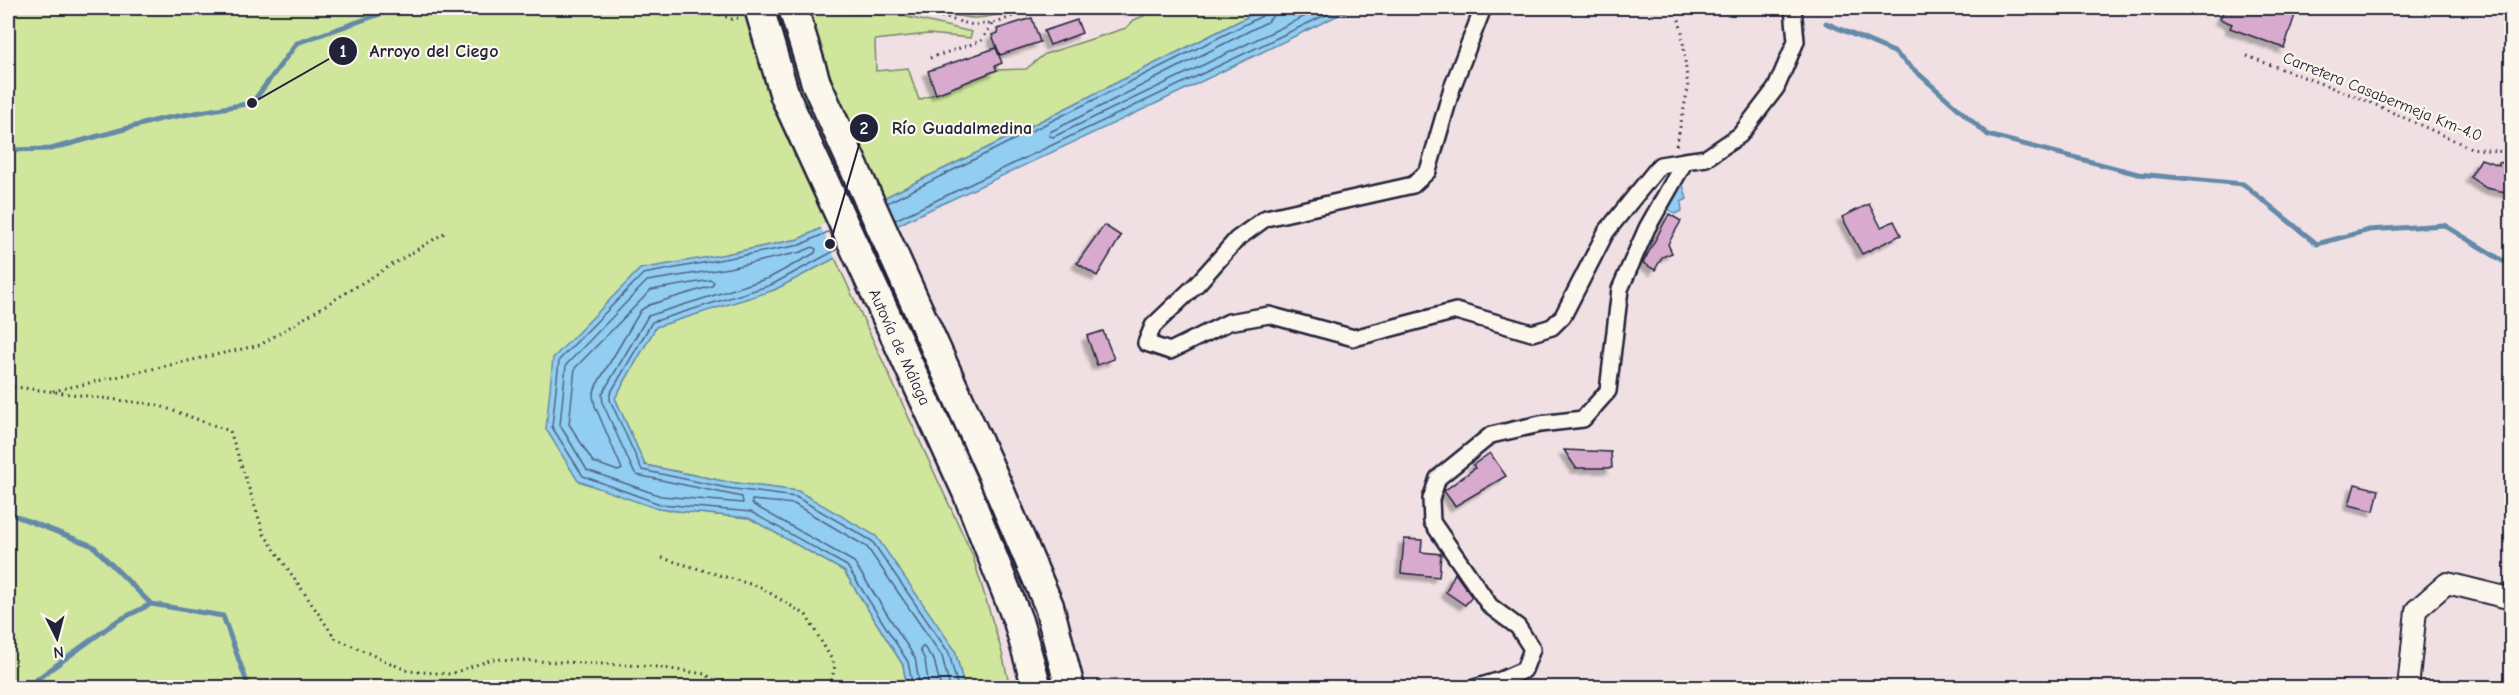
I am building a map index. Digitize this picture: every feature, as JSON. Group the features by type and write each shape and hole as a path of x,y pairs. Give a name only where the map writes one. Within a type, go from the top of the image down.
{"highway":[{"name":"Autovía de Málaga","path":"802,10 816,83 1049,606 1070,687"},
{"name":"Autovía de Málaga","path":"751,13 785,96 967,492 1018,621 1037,687"}],"street":[{"path":"1483,8 1452,88 1428,171 1413,185 1266,218 1237,239 1198,283 1153,326 1146,343 1170,351 1229,322 1269,315 1354,338 1456,311 1532,333 1551,327 1563,315 1606,232 1660,165 1706,158 1740,135 1776,88 1796,41 1792,8"},
{"path":"1474,687 1501,680 1524,670 1532,648 1518,627 1490,606 1432,522 1431,499 1438,478 1491,435 1540,424 1583,418 1608,391 1620,289 1647,228 1685,161"},
{"path":"2408,687 2416,610 2447,583 2511,599"}],"path":[{"path":"703,8 732,19 751,13"},
{"path":"802,10 916,10 973,25 999,22 1031,8"},
{"path":"1676,8 1682,32 1688,88 1676,148 1685,161"},
{"path":"930,58 981,41 993,22"},
{"name":"Carretera Casabermeja Km-4.0","path":"2247,56 2365,100 2471,148 2511,153"},
{"path":"48,392 261,345 446,232"},
{"path":"8,386 156,405 230,431 264,534 335,638 408,671 450,674 493,659 649,666 705,674 727,687"},
{"path":"662,558 760,587 806,615 835,665 830,687"}],"green space":[{"path":"8,8 827,8 827,13 899,15 972,32 970,38 928,34 875,40 876,71 908,68 919,100 997,70 1026,69 1045,54 1126,28 1134,20 1162,8 1265,8 995,144 799,239 726,254 553,358 658,509 749,518 844,571 903,665 907,688 8,687"},
{"path":"923,8 1016,8 990,16 970,18"},
{"path":"835,258 972,554 1010,687 964,687 955,650 798,491 728,482 645,465 615,398 656,326 774,290"}],"water":[{"path":"1265,8 1353,8 910,219 774,290 656,327 615,398 645,465 728,482 798,491 876,536 955,650 964,687 907,687 903,665 844,571 749,518 658,509 578,481 546,429 553,358 640,269 799,239 995,144"},
{"path":"1682,181 1687,199 1681,202 1682,211 1675,214 1666,207"}],"pier":[{"path":"884,194 900,228 836,260 820,226"}],"building":[{"path":"2225,8 2285,8 2296,12 2284,48 2230,28 2232,24 2220,19"},
{"path":"1032,18 1040,42 1000,55 992,35 998,33 997,29"},
{"path":"1077,20 1082,33 1050,45 1044,31"},
{"path":"996,48 1002,63 995,66 997,70 936,94 928,71"},
{"path":"2481,159 2499,165 2499,162 2511,165 2511,193 2486,188 2470,177"},
{"path":"1869,204 1881,227 1894,221 1901,235 1862,254 1842,217"},
{"path":"1669,214 1681,221 1668,244 1672,253 1662,257 1655,270 1643,263"},
{"path":"1104,225 1121,236 1097,276 1077,263"},
{"path":"1103,331 1114,359 1097,365 1087,336"},
{"path":"1564,450 1611,452 1612,468 1576,468"},
{"path":"1490,453 1506,476 1455,506 1444,491 1475,468 1473,465"},
{"path":"2355,484 2379,490 2374,511 2349,505"},
{"path":"1404,539 1422,540 1421,552 1441,554 1439,577 1401,573"},
{"path":"1455,573 1472,597 1465,605 1446,592"}],"waterway":[{"path":"8,150 51,149 161,119 252,103 297,43 386,12 409,8"},
{"path":"1826,23 1894,52 1988,135 2138,174 2243,184 2317,244 2369,230 2444,225 2503,261 2512,259"},
{"path":"8,513 93,546 151,604"},
{"path":"25,688 117,621 151,604 223,616 249,688"}],"place":[{"name":"Arroyo del Ciego","path":"252,103"},
{"name":"Río Guadalmedina","path":"830,244"}]}
